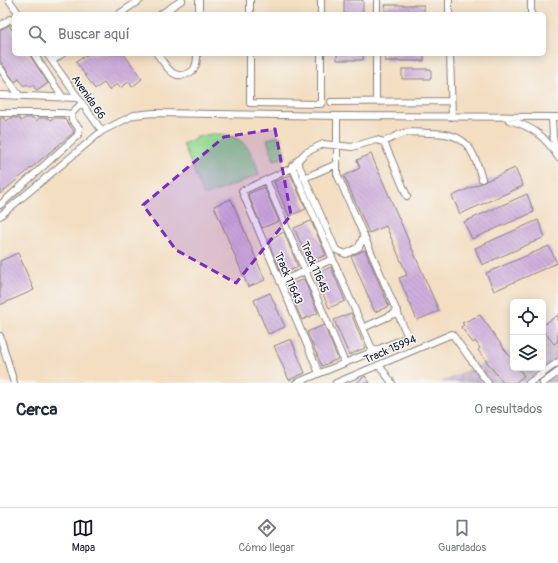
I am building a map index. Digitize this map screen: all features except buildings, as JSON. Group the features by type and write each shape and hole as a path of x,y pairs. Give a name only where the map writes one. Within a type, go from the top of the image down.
{"street":[{"path":"9,0 18,12"},
{"path":"122,12 140,0"},
{"path":"164,12 182,0"},
{"path":"199,0 199,12"},
{"path":"250,0 250,12"},
{"path":"321,0 321,12"},
{"path":"376,12 377,0"},
{"path":"449,0 449,12"},
{"path":"530,12 531,0"},
{"path":"0,26 10,19 12,20"},
{"path":"35,56 63,98"},
{"name":"Avenida 66","path":"48,56 102,131"},
{"path":"52,61 59,56"},
{"path":"158,56 169,70 178,75 186,74 192,71 197,62 197,56"},
{"path":"250,56 250,103 321,104 321,56"},
{"path":"376,56 376,102"},
{"path":"450,56 452,117"},
{"path":"0,68 19,96"},
{"path":"0,95 63,98 80,101 71,114 72,120 79,128 78,136 0,205"},
{"path":"331,102 451,101"},
{"path":"0,113 71,114"},
{"path":"0,216 102,131 134,115 154,113 555,117 553,137 558,153"},
{"path":"296,383 408,337 337,174 337,116"},
{"path":"500,117 533,129 543,136 558,157"},
{"path":"266,180 290,169 305,153 323,144 352,147 376,140 384,142 404,133 411,132 439,132 460,139 471,150 482,178"},
{"path":"384,142 407,196"},
{"path":"295,164 304,178 336,250 346,254 359,247 364,235"},
{"path":"295,164 333,259 373,351"},
{"path":"304,178 337,164"},
{"name":"Track 11643","path":"266,180 242,191 318,373"},
{"name":"Track 11645","path":"266,180 344,363"},
{"path":"280,282 333,259"},
{"path":"363,328 398,312"},
{"name":"Track 15994","path":"336,383 452,334 488,383"},
{"path":"0,336 14,383"},
{"path":"529,383 558,362"},
{"path":"379,365 392,383"},
{"path":"544,372 549,378"},
{"path":"543,383 558,372"}],"highlighted area":[{"path":"275,129 291,215 236,283 176,250 143,205 224,137"}],"shaded area":[{"path":"558,330 558,383 438,383 510,351 510,371 546,371 546,336"}],"green space":[{"path":"211,134 230,136 238,139 244,144 249,149 253,157 259,175 204,196 183,144 197,137"},
{"path":"280,136 286,157 274,160 267,139"}]}
